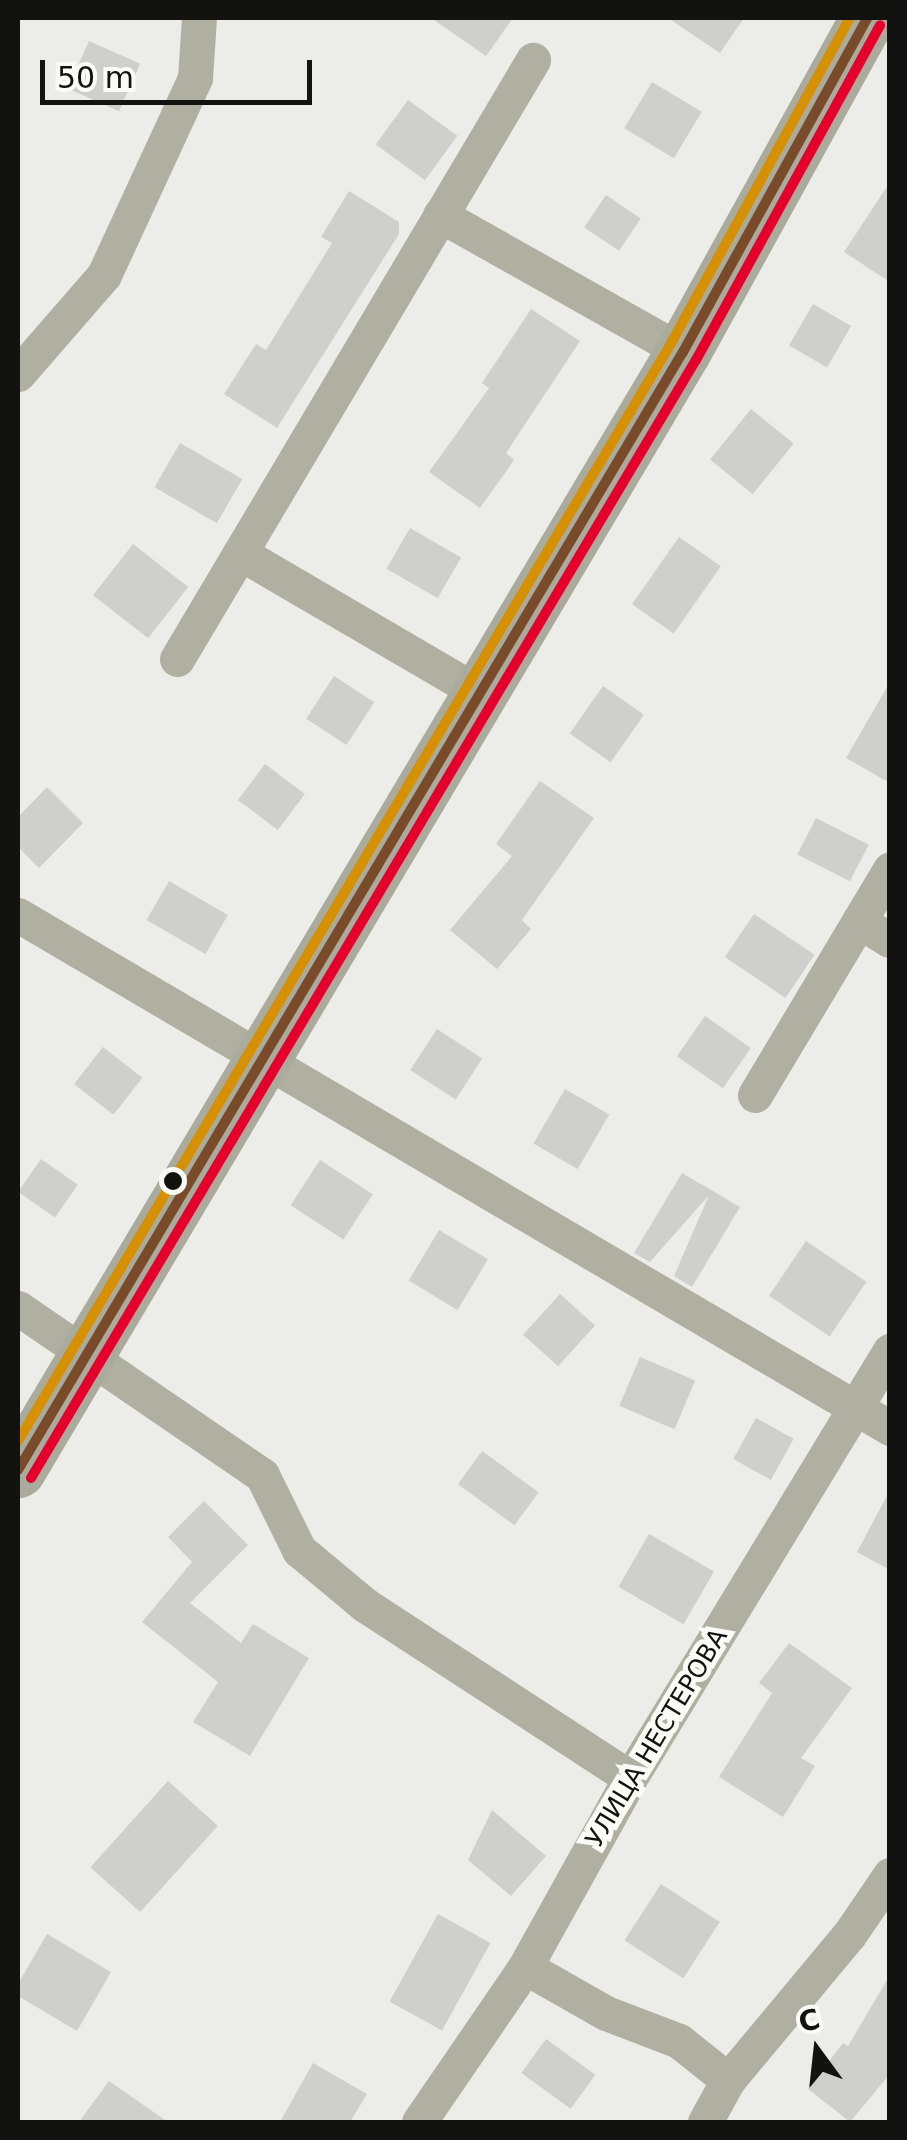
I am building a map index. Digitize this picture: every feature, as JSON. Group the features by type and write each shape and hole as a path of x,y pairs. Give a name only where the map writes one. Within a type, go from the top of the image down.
{"main road":[{"path":"18,1470 683,352 867,18"}],"street":[{"path":"18,374 104,275 196,78 198,18"},
{"path":"177,660 532,60"},
{"path":"440,215 683,352"},
{"path":"240,552 480,693"},
{"path":"755,1095 890,870"},
{"path":"18,915 890,1428"},
{"path":"858,922 890,940"},
{"path":"18,1308 88,1350 262,1475 299,1550 364,1606 630,1778"},
{"name":"УЛИЦА НЕСТЕРОВА","path":"420,2122 525,1967 630,1778 890,1351"},
{"path":"704,2122 728,2080 849,1935 890,1875"},
{"path":"525,1967 606,2012 679,2041 728,2080"}],"building":[{"path":"431,18 513,18 486,56"},
{"path":"668,18 744,18 720,53"},
{"path":"89,41 140,64 119,111 68,89"},
{"path":"652,82 702,112 674,158 624,128"},
{"path":"408,100 457,136 425,180 376,144"},
{"path":"890,182 890,282 844,252"},
{"path":"349,191 399,222 399,234 277,428 224,394 256,344 266,350 332,243 321,237"},
{"path":"606,195 641,218 619,251 584,227"},
{"path":"813,304 851,326 827,368 789,346"},
{"path":"531,309 580,341 506,453 514,460 480,508 429,472 489,388 482,383"},
{"path":"751,409 794,444 753,494 710,460"},
{"path":"180,443 242,479 217,523 154,487"},
{"path":"410,528 461,558 438,598 386,569"},
{"path":"679,537 721,566 674,633 632,604"},
{"path":"133,544 188,587 148,638 93,595"},
{"path":"334,676 374,702 346,745 306,719"},
{"path":"890,682 890,783 846,758"},
{"path":"603,686 644,715 611,762 570,734"},
{"path":"265,764 305,794 278,830 238,800"},
{"path":"540,781 594,818 522,920 531,929 497,969 450,930 512,856 496,844"},
{"path":"47,787 83,823 39,868 18,847 18,817"},
{"path":"816,818 869,845 850,881 797,855"},
{"path":"169,881 228,915 205,954 146,920"},
{"path":"754,914 815,955 785,998 725,957"},
{"path":"705,1016 751,1048 723,1088 677,1056"},
{"path":"437,1029 482,1058 456,1100 410,1070"},
{"path":"103,1047 142,1078 113,1115 74,1084"},
{"path":"565,1089 609,1114 578,1169 534,1144"},
{"path":"41,1159 78,1185 55,1218 18,1192"},
{"path":"320,1160 373,1194 343,1240 291,1205"},
{"path":"682,1173 740,1207 692,1287 674,1276 709,1195 650,1262 634,1253"},
{"path":"439,1230 488,1259 457,1310 409,1281"},
{"path":"806,1241 867,1282 830,1337 769,1296"},
{"path":"560,1294 595,1325 558,1366 523,1335"},
{"path":"640,1357 695,1380 675,1429 619,1406"},
{"path":"756,1418 794,1439 771,1480 733,1459"},
{"path":"482,1451 539,1492 515,1525 458,1484"},
{"path":"890,1490 890,1570 857,1552"},
{"path":"204,1501 248,1545 190,1603 241,1643 253,1624 309,1658 250,1756 193,1722 218,1682 142,1622 192,1562 168,1537"},
{"path":"649,1534 714,1572 683,1624 618,1587"},
{"path":"789,1643 852,1688 801,1758 815,1766 783,1817 719,1777 772,1693 759,1683"},
{"path":"168,1781 218,1826 140,1912 90,1867"},
{"path":"492,1810 546,1856 511,1896 468,1860"},
{"path":"661,1884 720,1922 683,1978 625,1940"},
{"path":"438,1914 490,1943 442,2031 390,2001"},
{"path":"47,1934 111,1972 77,2031 18,1996 18,1984"},
{"path":"890,1975 890,2074 850,2122 808,2089 843,2043 848,2046"},
{"path":"546,2039 595,2075 571,2109 521,2073"},
{"path":"313,2063 367,2094 350,2122 280,2122"},
{"path":"109,2081 168,2122 79,2122"}],"transit line":[{"path":"18,1441 670,345 850,18"},
{"path":"18,1470 683,352 867,18"},
{"path":"31,1478 696,360 880,25"}]}
